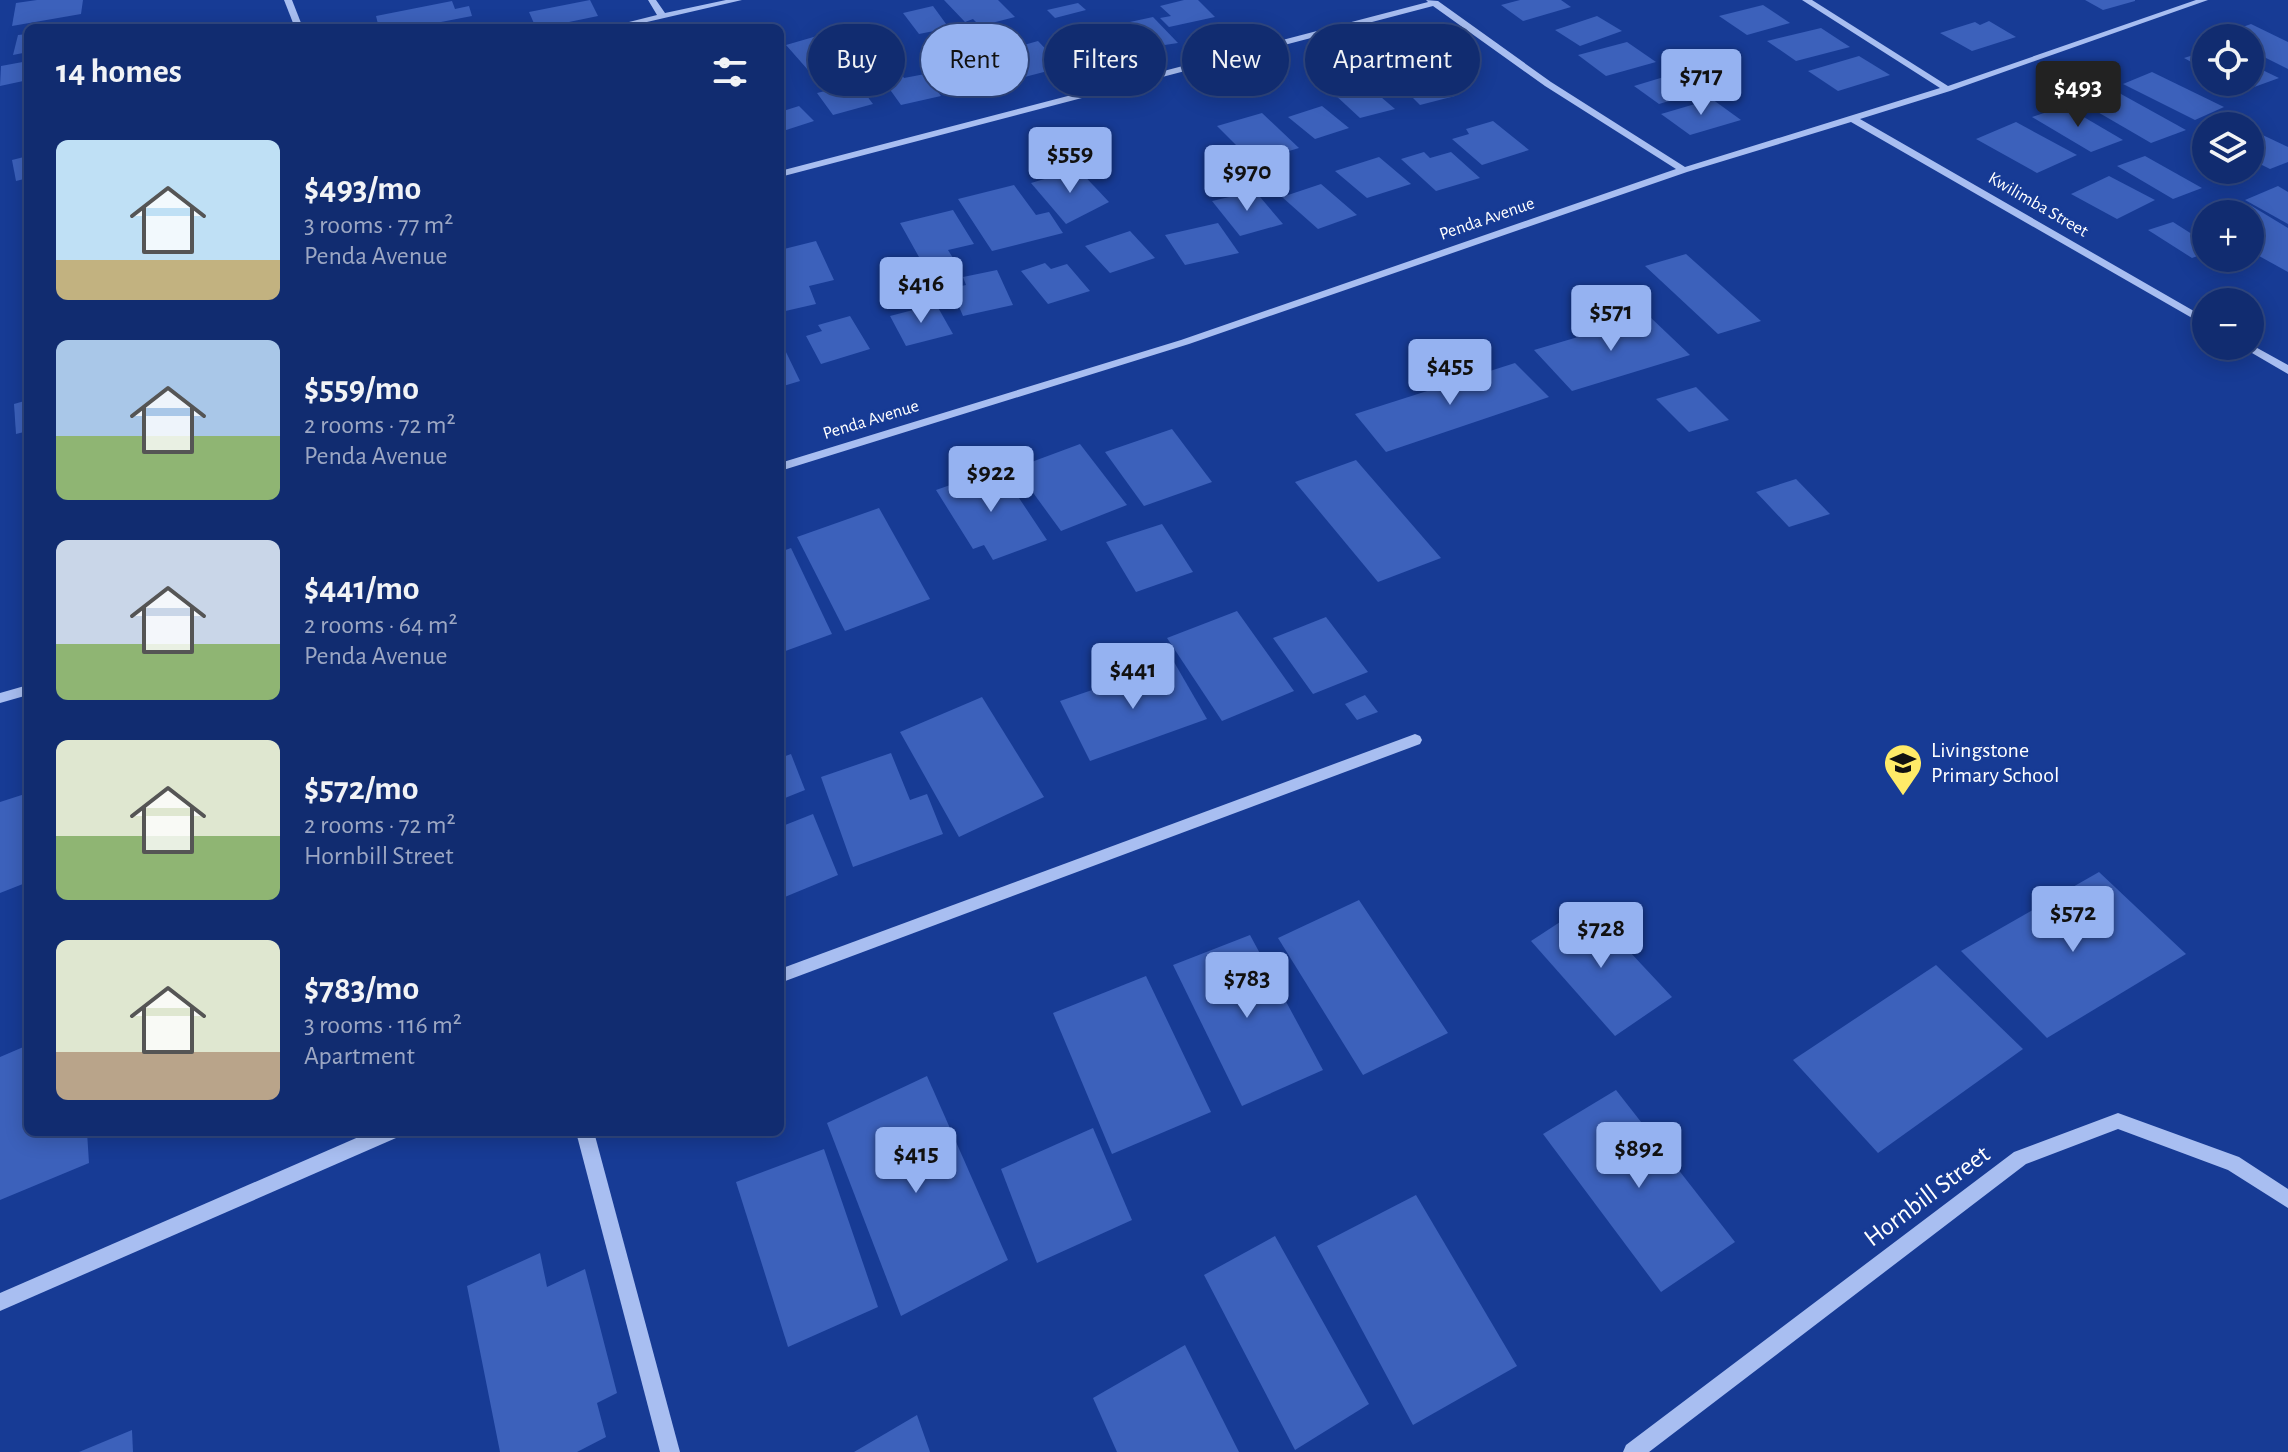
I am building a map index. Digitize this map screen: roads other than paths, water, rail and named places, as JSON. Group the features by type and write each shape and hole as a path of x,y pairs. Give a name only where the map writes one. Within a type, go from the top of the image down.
{"street":[{"path":"288,0 297,24"},
{"path":"652,0 662,16"},
{"path":"627,24 738,0"},
{"path":"1806,0 1947,89"},
{"name":"Penda Avenue","path":"784,466 1185,342 1684,170 1947,89 2194,1"},
{"path":"784,173 1432,2 1548,84 1684,170"},
{"name":"Kwilimba Street","path":"1853,119 2192,315"},
{"path":"2264,356 2287,368"},
{"path":"0,698 24,691"},
{"path":"784,975 1415,740"},
{"name":"Hornbill Street","path":"1633,1452 2020,1158 2118,1121 2233,1163 2288,1199"},
{"path":"0,1302 381,1136"},
{"path":"586,1136 670,1452"}],"place":[{"name":"Livingstone Primary School","path":"1903,797"}]}
